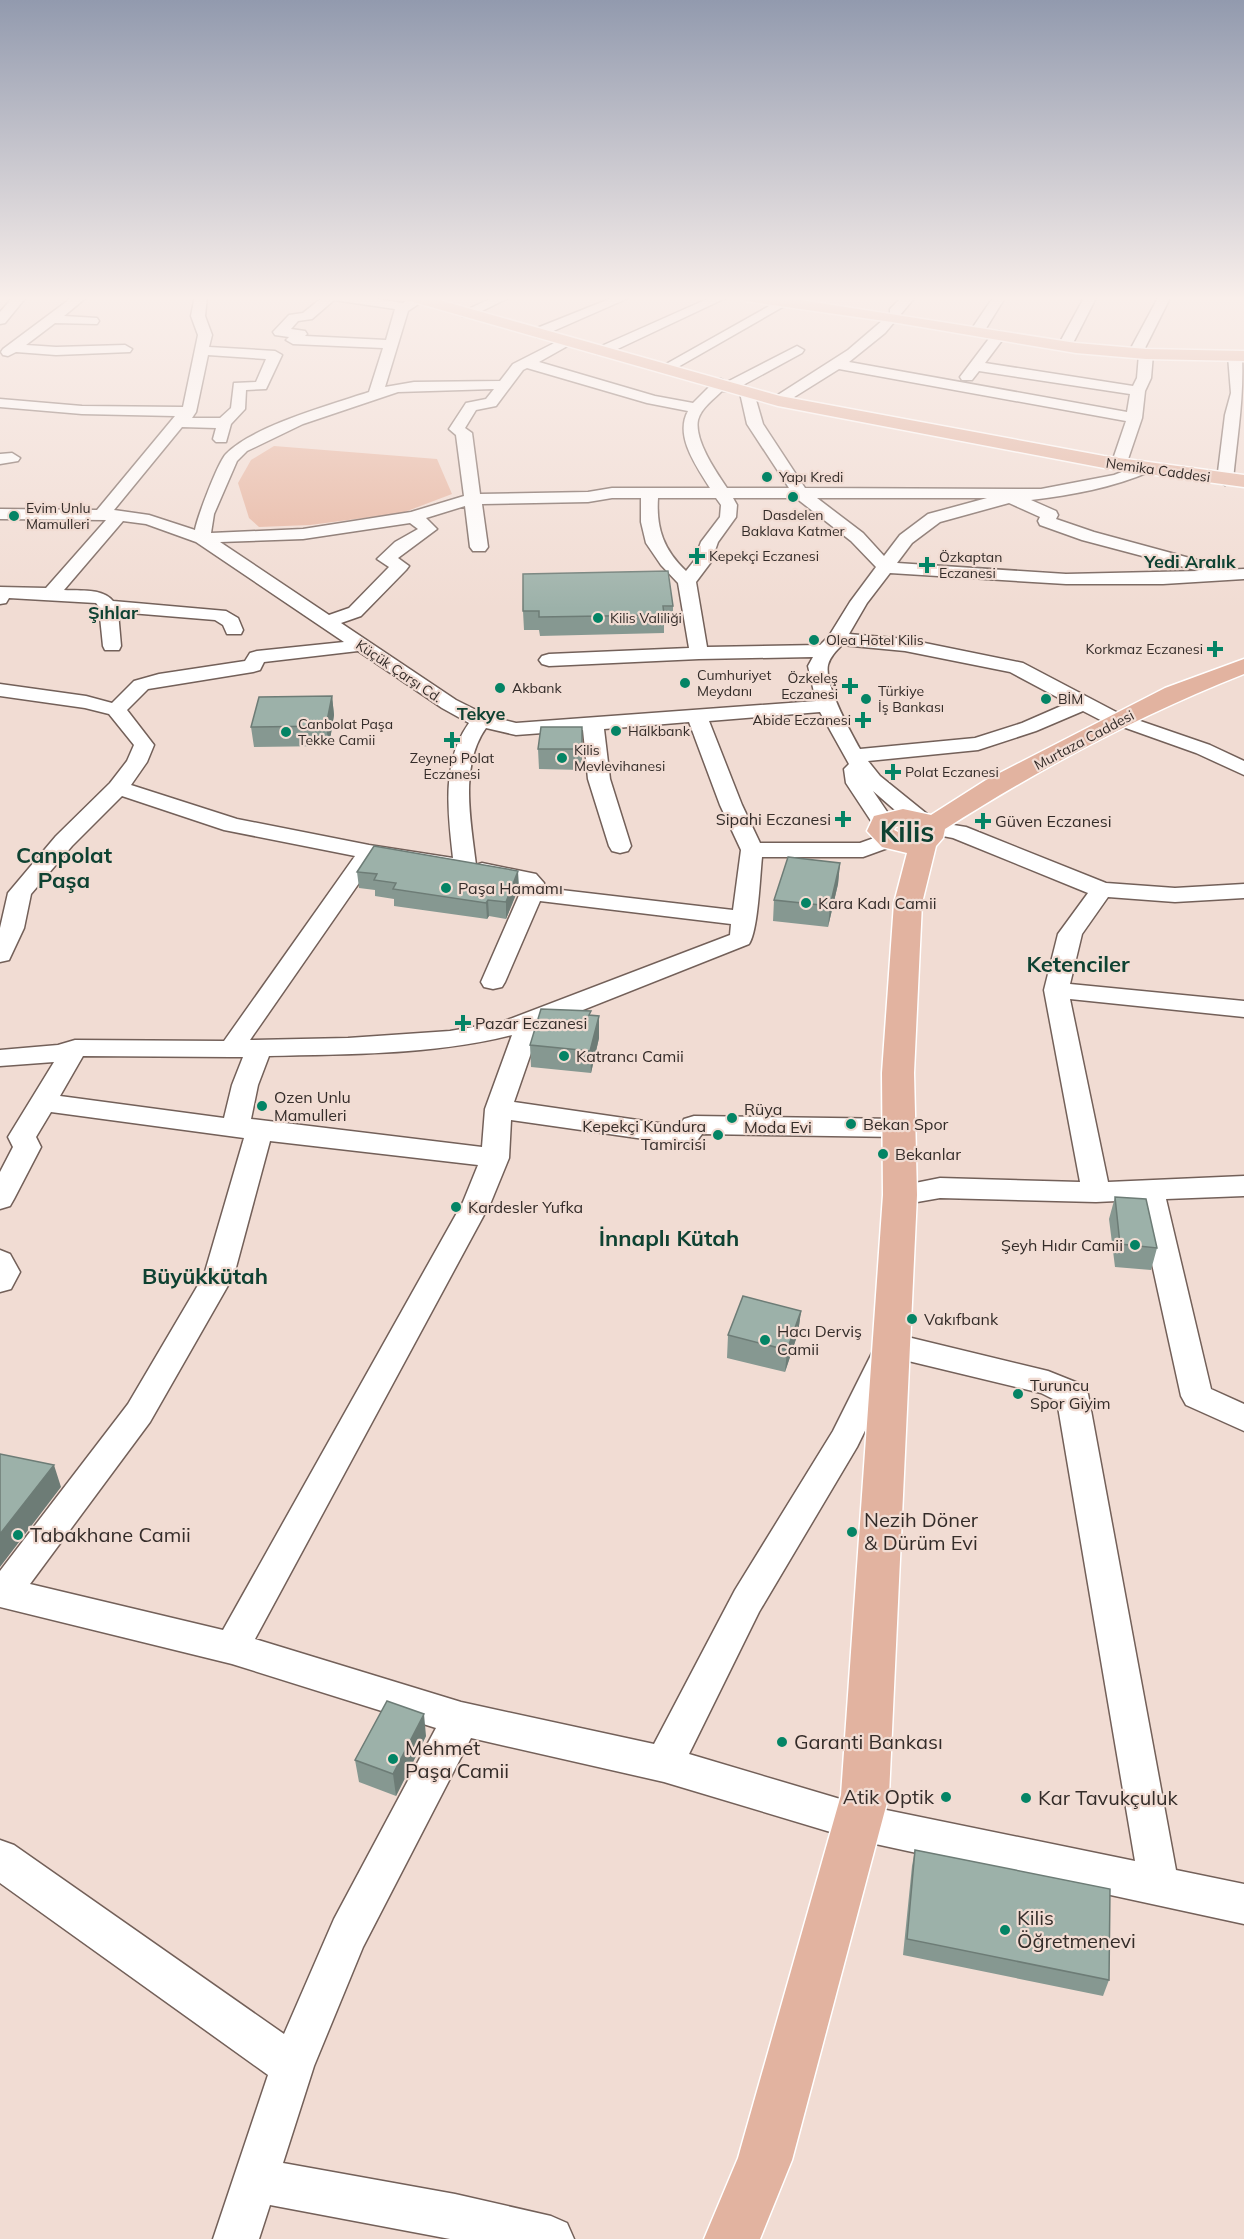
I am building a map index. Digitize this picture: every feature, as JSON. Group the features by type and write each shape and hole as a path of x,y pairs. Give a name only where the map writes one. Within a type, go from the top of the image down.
{"main road":[{"name":"Nemika Caddesi","path":"778,401 1119,465 1244,481"},
{"name":"Murtaza Caddesi","path":"909,830 1174,693 1244,666"},
{"path":"732,2239 765,2160 865,1795 900,1195 898,1073 908,903 909,830"}],"street":[{"path":"39,406 47,400"},
{"path":"51,594 186,412 189,412 191,400"},
{"path":"238,400 238,409 224,423 221,439 242,448"},
{"path":"359,400 298,421 242,448 230,459 206,514 202,538 303,534 413,516 472,500 723,492 1037,493 1077,488 1119,478 1145,468"},
{"path":"479,547 478,527 464,456 464,433 457,429 471,406 491,403 493,400"},
{"path":"649,400 697,408"},
{"path":"687,582 702,562 710,542 728,517 729,505 723,492 703,464 690,432 691,418 697,408 706,400"},
{"path":"749,400 754,424 800,493 857,537 885,567 1066,579 1154,579 1243,574"},
{"path":"1035,400 1134,418"},
{"path":"1119,465 1134,418 1137,400"},
{"path":"1225,480 1232,415 1238,400"},
{"path":"0,403 120,411 186,412"},
{"path":"186,412 184,423 224,423"},
{"path":"650,493 648,516 652,540 667,564 687,582 699,653"},
{"path":"909,830 853,756 827,706 818,666 859,602 906,539 933,518 1001,499 1014,499 1037,493"},
{"path":"1014,499 1050,515 1047,521 1088,536 1214,570 1243,574"},
{"name":"Küçük Çarşı Cd.","path":"0,514 110,515 149,520 202,538 449,705 481,721 516,729 827,706"},
{"path":"325,622 354,612 400,566 386,559 401,546 429,529 413,516"},
{"path":"0,598 2,592 101,598 108,606 112,646"},
{"path":"108,606 219,615 231,622 234,630"},
{"path":"116,710 141,685 159,680 253,666 257,657 363,645"},
{"path":"549,660 831,645 905,645 1016,667 1120,721 1203,748 1244,769"},
{"path":"0,690 86,702 116,710 144,745 137,762 118,788 64,840 20,893 12,928 0,955"},
{"path":"853,756 978,744 1029,727 1084,703"},
{"path":"0,1058 62,1053 75,1048 245,1049 348,1046 450,1039 529,1022 741,939 752,849 730,805 697,716"},
{"path":"465,867 460,798 462,769 468,741 481,721"},
{"path":"593,725 598,779 620,846"},
{"path":"1203,748 1244,747"},
{"path":"853,756 858,783 909,830"},
{"path":"118,788 247,829 528,879 533,883 532,893 493,982"},
{"path":"752,849 863,850 909,830 957,832 1102,890 1175,895 1244,891"},
{"path":"259,1131 243,1127 237,1121 245,1085 245,1049 301,946 369,852"},
{"path":"1096,1192 1056,990 1070,934 1102,890"},
{"path":"532,893 745,919"},
{"path":"1056,990 1244,1009"},
{"path":"232,1648 477,1202 495,1158 498,1109 529,1022"},
{"path":"0,1199 27,1147 22,1137 45,1102 75,1048"},
{"path":"45,1102 120,1115 393,1143 495,1158"},
{"path":"498,1109 686,1136 694,1125 900,1128"},
{"path":"259,1131 219,1275 139,1413 2,1592 232,1648 461,1719 663,1764 857,1822 1244,1904"},
{"path":"900,1195 940,1188 1096,1192 1244,1186"},
{"path":"1150,1190 1197,1396 1244,1418"},
{"path":"0,1261 5,1272 0,1281"},
{"path":"663,1764 747,1601 846,1438 891,1346 1048,1383 1072,1394 1159,1885"},
{"path":"236,2239 292,2066 348,1933 461,1719"},
{"path":"0,1859 292,2066"},
{"path":"254,2181 454,2217 551,2239"}],"shaded area":[{"path":"274,446 437,459 452,494 402,513 310,525 259,527 249,518 238,483 251,460"}],"building":[{"path":"668,571 673,606 663,606 664,615 539,617 539,611 523,611 523,574"},
{"path":"332,696 326,726 251,727 259,697"},
{"path":"541,727 582,727 582,749 538,749"},
{"path":"374,846 518,871 506,902 488,900 486,903 393,889 396,883 374,880 377,874 357,872"},
{"path":"788,857 840,863 830,906 774,900"},
{"path":"541,1009 591,1011 589,1015 599,1016 590,1051 530,1045"},
{"path":"1115,1197 1146,1199 1157,1248 1120,1244"},
{"path":"743,1296 801,1311 787,1350 728,1335"},
{"path":"0,1454 54,1465 0,1534"},
{"path":"387,1701 424,1714 393,1774 355,1760"},
{"name":"Kilis Öğretmenevi","path":"915,1850 1110,1889 1109,1980 907,1939"}],"place":[{"name":"Yapı Kredi","path":"767,477"},
{"name":"Dasdelen Baklava Katmer","path":"793,497"},
{"name":"Evim Unlu Mamulleri","path":"14,516"},
{"name":"Kepekçi Eczanesi","path":"697,556"},
{"name":"Özkaptan Eczanesi","path":"927,565"},
{"name":"Kilis Valiliği","path":"598,618"},
{"name":"Olea Hotel Kilis","path":"814,640"},
{"name":"Korkmaz Eczanesi","path":"1215,649"},
{"name":"Cumhuriyet Meydanı","path":"685,683"},
{"name":"Özkeleş Eczanesi","path":"850,686"},
{"name":"Akbank","path":"500,688"},
{"name":"Türkiye İş Bankası","path":"866,699"},
{"name":"BİM","path":"1046,699"},
{"name":"Abide Eczanesi","path":"863,720"},
{"name":"Halkbank","path":"616,731"},
{"name":"Canbolat Paşa Tekke Camii","path":"286,732"},
{"name":"Zeynep Polat Eczanesi","path":"452,740"},
{"name":"Kilis Mevlevihanesi","path":"562,758"},
{"name":"Polat Eczanesi","path":"893,772"},
{"name":"Sipahi Eczanesi","path":"843,819"},
{"name":"Güven Eczanesi","path":"983,821"},
{"name":"Paşa Hamamı","path":"446,888"},
{"name":"Kara Kadı Camii","path":"806,903"},
{"name":"Pazar Eczanesi","path":"463,1023"},
{"name":"Katrancı Camii","path":"564,1056"},
{"name":"Ozen Unlu Mamulleri","path":"262,1106"},
{"name":"Rüya Moda Evi","path":"732,1118"},
{"name":"Bekan Spor","path":"851,1124"},
{"name":"Kepekçi Kundura Tamircisi","path":"718,1135"},
{"name":"Bekanlar","path":"883,1154"},
{"name":"Kardesler Yufka","path":"456,1207"},
{"name":"Şeyh Hıdır Camii","path":"1135,1245"},
{"name":"Vakıfbank","path":"912,1319"},
{"name":"Hacı Derviş Camii","path":"765,1340"},
{"name":"Turuncu Spor Giyim","path":"1018,1394"},
{"name":"Nezih Döner & Dürüm Evi","path":"852,1532"},
{"name":"Tabakhane Camii","path":"18,1535"},
{"name":"Garanti Bankası","path":"782,1742"},
{"name":"Mehmet Paşa Camii","path":"393,1759"},
{"name":"Atik Optik","path":"946,1797"},
{"name":"Kar Tavukçuluk","path":"1026,1798"},
{"name":"Kilis Öğretmenevi","path":"1005,1930"}],"district":[{"name":"Yedi Aralık","path":"1190,562"},
{"name":"Şıhlar","path":"113,613"},
{"name":"Tekye","path":"481,714"},
{"name":"Kilis","path":"907,832"},
{"name":"Canpolat Paşa","path":"64,868"},
{"name":"Ketenciler","path":"1078,964"},
{"name":"İnnaplı Kütah","path":"669,1238"},
{"name":"Büyükkütah","path":"205,1276"}]}
